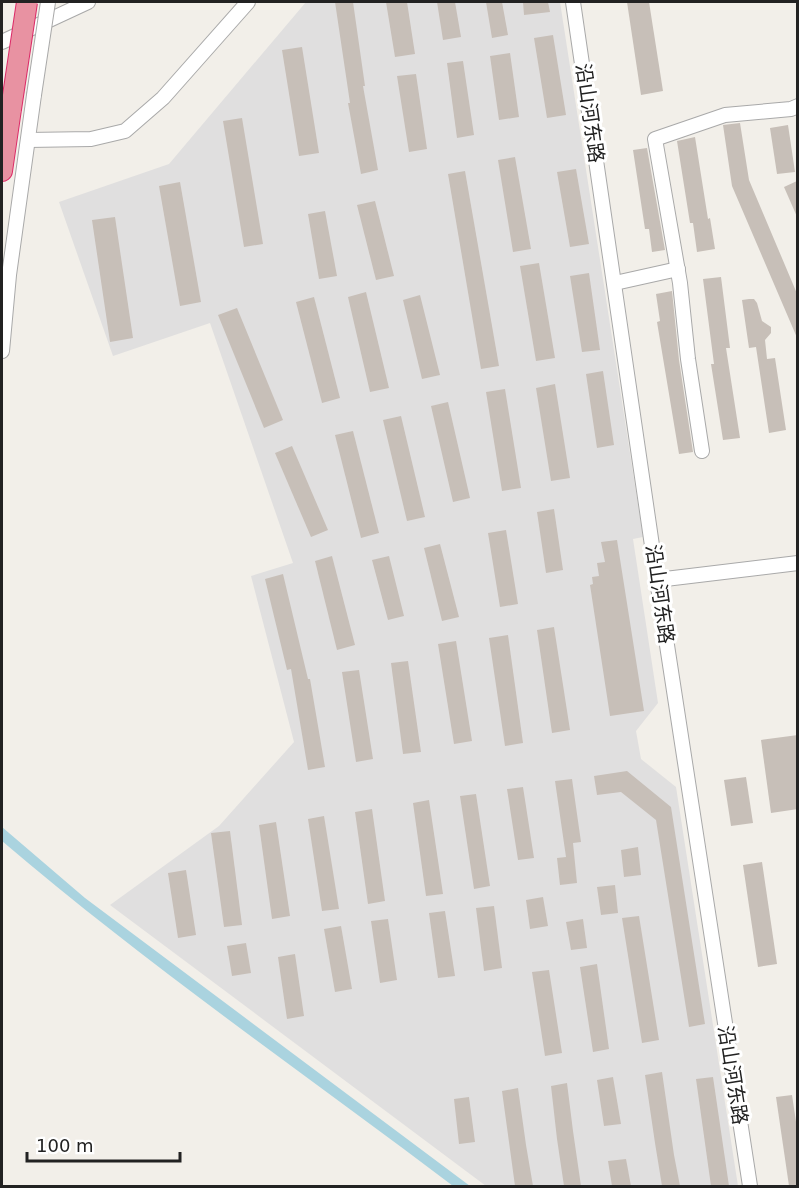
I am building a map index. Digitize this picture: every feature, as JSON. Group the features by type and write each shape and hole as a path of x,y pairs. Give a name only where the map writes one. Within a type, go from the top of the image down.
{"highway":[{"path":"2,183 2,166 27,2"}],"street":[{"path":"2,351 9,275 48,2"},
{"path":"2,42 88,2"},
{"path":"28,140 91,139 125,131 163,98 248,2"},
{"name":"沿山河东路","path":"573,2 657,580 750,1186"},
{"path":"702,451 688,359 678,269 655,139 725,115 791,109 798,106"},
{"path":"615,283 678,269"},
{"path":"657,580 798,563"}],"shaded area":[{"path":"306,2 560,2 643,537 633,539 658,703 636,731 641,759 676,787 738,1186 486,1186 110,905 219,826 294,742 251,576 293,563 210,323 113,356 59,202 169,164"}],"water":[{"path":"2,827 85,898 470,1186 453,1186 168,974 2,841"}],"building":[{"path":"335,2 353,2 365,86 363,86 378,170 361,174 348,103 350,103"},
{"path":"386,2 407,2 415,54 395,57"},
{"path":"437,2 455,2 461,37 443,40"},
{"path":"486,2 502,2 508,35 492,38"},
{"path":"523,2 548,2 550,12 524,15"},
{"path":"627,2 649,2 663,91 641,95"},
{"path":"553,35 566,115 547,118 534,38"},
{"path":"302,47 319,153 299,156 282,50"},
{"path":"510,53 519,117 499,120 490,56"},
{"path":"463,61 474,135 457,138 447,63"},
{"path":"416,74 427,149 409,152 397,76"},
{"path":"242,118 263,244 244,247 223,121"},
{"path":"740,123 749,180 798,296 798,340 732,186 723,125"},
{"path":"788,125 795,172 777,174 770,128"},
{"path":"695,137 715,249 697,252 677,141"},
{"path":"647,148 665,250 652,252 649,229 645,229 633,150"},
{"path":"515,157 531,249 513,252 498,160"},
{"path":"576,169 589,244 570,247 557,172"},
{"path":"465,171 499,366 481,369 448,174"},
{"path":"798,181 798,219 784,187"},
{"path":"180,182 201,302 180,306 159,186"},
{"path":"375,201 394,276 376,280 357,205"},
{"path":"325,211 337,276 319,279 308,214"},
{"path":"115,217 133,338 110,342 92,220"},
{"path":"539,263 555,358 536,361 520,266"},
{"path":"589,273 600,350 582,352 570,276"},
{"path":"721,277 730,348 726,348 740,438 723,440 711,364 714,364 703,279"},
{"path":"672,291 679,360 693,452 679,454 657,322 660,321 656,294"},
{"path":"366,292 389,388 370,392 348,297"},
{"path":"420,295 440,375 422,379 403,300"},
{"path":"314,297 340,398 322,403 296,302"},
{"path":"754,299 762,321 771,327 771,333 765,340 767,359 775,358 786,430 769,433 756,347 749,348 742,300"},
{"path":"237,308 283,420 264,428 218,315"},
{"path":"603,371 614,445 597,448 586,374"},
{"path":"555,384 570,478 551,481 536,388"},
{"path":"505,389 521,488 502,491 486,392"},
{"path":"448,402 470,498 453,502 431,406"},
{"path":"401,416 425,517 407,521 383,420"},
{"path":"353,431 379,533 361,538 335,435"},
{"path":"292,446 328,530 311,537 275,453"},
{"path":"554,509 563,570 546,573 537,512"},
{"path":"506,530 518,604 500,607 488,533"},
{"path":"617,540 644,711 610,716 590,585 593,584 592,577 599,576 597,563 605,562 601,542"},
{"path":"440,544 459,617 442,621 424,548"},
{"path":"332,556 355,645 337,650 315,561"},
{"path":"389,556 404,616 388,620 372,560"},
{"path":"283,574 308,679 310,679 325,767 308,770 291,669 287,670 265,579"},
{"path":"554,627 570,730 552,733 537,630"},
{"path":"508,635 523,743 505,746 489,638"},
{"path":"456,641 472,741 454,744 438,644"},
{"path":"408,661 421,752 403,754 391,663"},
{"path":"359,670 373,759 356,762 342,672"},
{"path":"798,735 798,809 771,813 761,740"},
{"path":"627,771 671,807 705,1024 689,1027 656,820 621,792 597,795 594,776"},
{"path":"746,777 753,823 731,826 724,780"},
{"path":"572,779 581,842 573,843 577,883 560,885 557,858 566,857 555,781"},
{"path":"523,787 534,858 518,860 507,789"},
{"path":"476,794 490,886 474,889 460,796"},
{"path":"429,800 443,894 426,896 413,803"},
{"path":"372,809 385,901 368,904 355,812"},
{"path":"324,816 339,909 322,911 308,819"},
{"path":"276,822 290,916 272,919 259,825"},
{"path":"230,831 242,925 224,927 211,833"},
{"path":"638,847 641,875 624,877 621,850"},
{"path":"762,862 777,964 758,967 743,865"},
{"path":"186,870 196,935 178,938 168,873"},
{"path":"615,885 618,913 601,915 597,887"},
{"path":"543,897 548,926 530,929 526,900"},
{"path":"494,906 502,968 484,971 476,908"},
{"path":"445,911 455,976 438,978 429,913"},
{"path":"639,916 659,1040 642,1043 622,918"},
{"path":"388,919 397,980 380,983 371,921"},
{"path":"583,919 587,948 571,950 566,922"},
{"path":"341,926 352,989 335,992 324,929"},
{"path":"246,943 251,973 232,976 227,946"},
{"path":"295,954 304,1016 287,1019 278,957"},
{"path":"597,964 609,1049 593,1052 580,967"},
{"path":"549,970 562,1053 545,1056 532,972"},
{"path":"662,1072 680,1186 662,1186 655,1143 645,1075"},
{"path":"613,1077 621,1124 604,1126 597,1080"},
{"path":"713,1077 729,1186 711,1186 696,1079"},
{"path":"567,1083 581,1186 564,1186 557,1139 551,1086"},
{"path":"518,1088 533,1186 515,1186 502,1091"},
{"path":"792,1095 798,1135 798,1186 789,1186 776,1097"},
{"path":"469,1097 475,1142 459,1144 454,1099"},
{"path":"626,1159 631,1186 612,1186 608,1161"}]}
